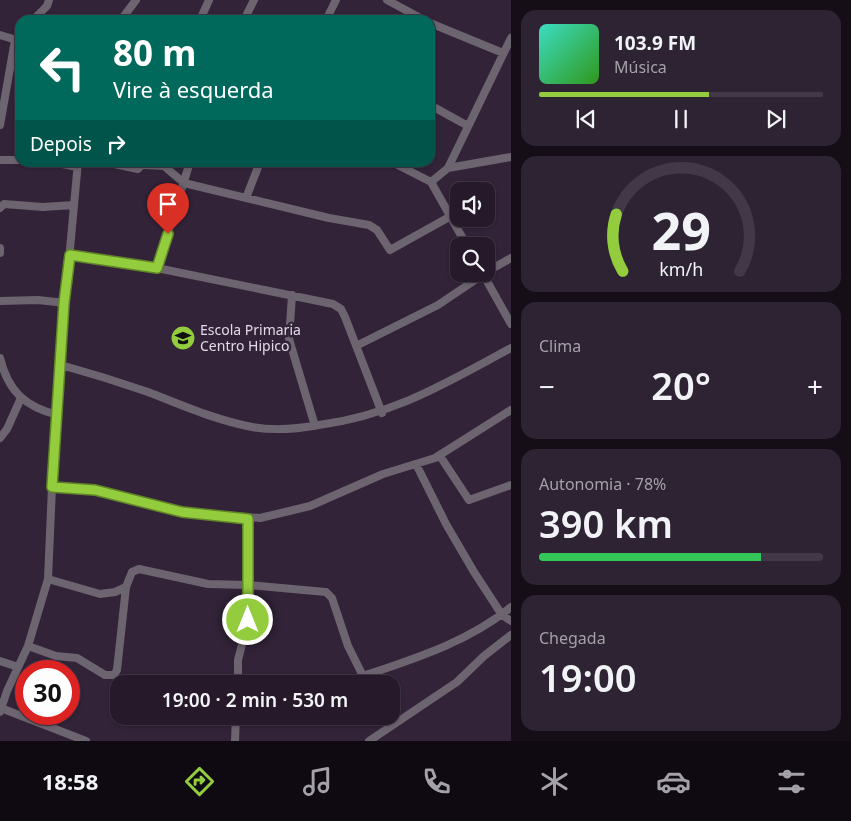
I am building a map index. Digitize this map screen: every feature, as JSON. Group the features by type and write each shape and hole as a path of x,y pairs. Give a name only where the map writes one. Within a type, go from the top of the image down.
{"street":[{"path":"38,15 49,0"},
{"path":"125,15 136,0"},
{"path":"202,15 210,0"},
{"path":"246,15 254,0"},
{"path":"328,15 336,0"},
{"path":"387,0 415,15"},
{"path":"435,25 503,53"},
{"path":"0,35 15,39"},
{"path":"431,182 448,168 511,38"},
{"path":"0,126 15,50"},
{"path":"435,108 468,126"},
{"path":"448,168 511,157"},
{"path":"0,160 15,160"},
{"path":"21,660 28,646 48,580 64,303 77,167"},
{"path":"129,167 138,169 140,167"},
{"path":"165,167 184,183 335,220 369,225 377,230 390,250 450,217"},
{"path":"157,268 189,167"},
{"path":"246,198 258,167"},
{"path":"402,167 431,182 450,214"},
{"path":"0,208 4,204 42,207 74,205"},
{"path":"0,248 0,253"},
{"path":"70,255 157,268 333,304 341,309 382,412"},
{"path":"495,267 511,258"},
{"path":"356,346 438,305 472,282"},
{"path":"488,282 511,324"},
{"path":"292,295 289,339 315,426"},
{"path":"0,300 38,300 64,303"},
{"path":"61,364 148,392 225,420 253,427 278,429 346,422 382,412 444,384 511,348"},
{"path":"0,358 4,371 21,398 33,408 58,415"},
{"path":"0,438 7,430 21,398"},
{"path":"52,487 95,490 182,512 248,519 310,506 383,474 440,456 511,410"},
{"path":"440,456 469,500 511,484"},
{"path":"416,464 446,524 502,615 511,621"},
{"path":"238,675 238,660 248,620 248,519"},
{"path":"28,646 56,656 77,658 105,674 114,675 117,670 126,587 132,572 139,569 208,584 248,585 330,594 348,646 362,675"},
{"path":"48,580 100,594 115,592 126,587"},
{"path":"366,675 432,651 481,628 511,607"},
{"path":"369,741 457,682 484,656 511,635"},
{"path":"0,661 15,666"},
{"path":"15,674 0,710 86,741"},
{"path":"235,741 236,725"}],"place":[{"name":"Escola Primaria Centro Hipico","path":"183,338"}],"route":[{"path":"168,234 157,268 70,255 64,303 52,487 95,490 160,508 248,519 248,620"}]}
